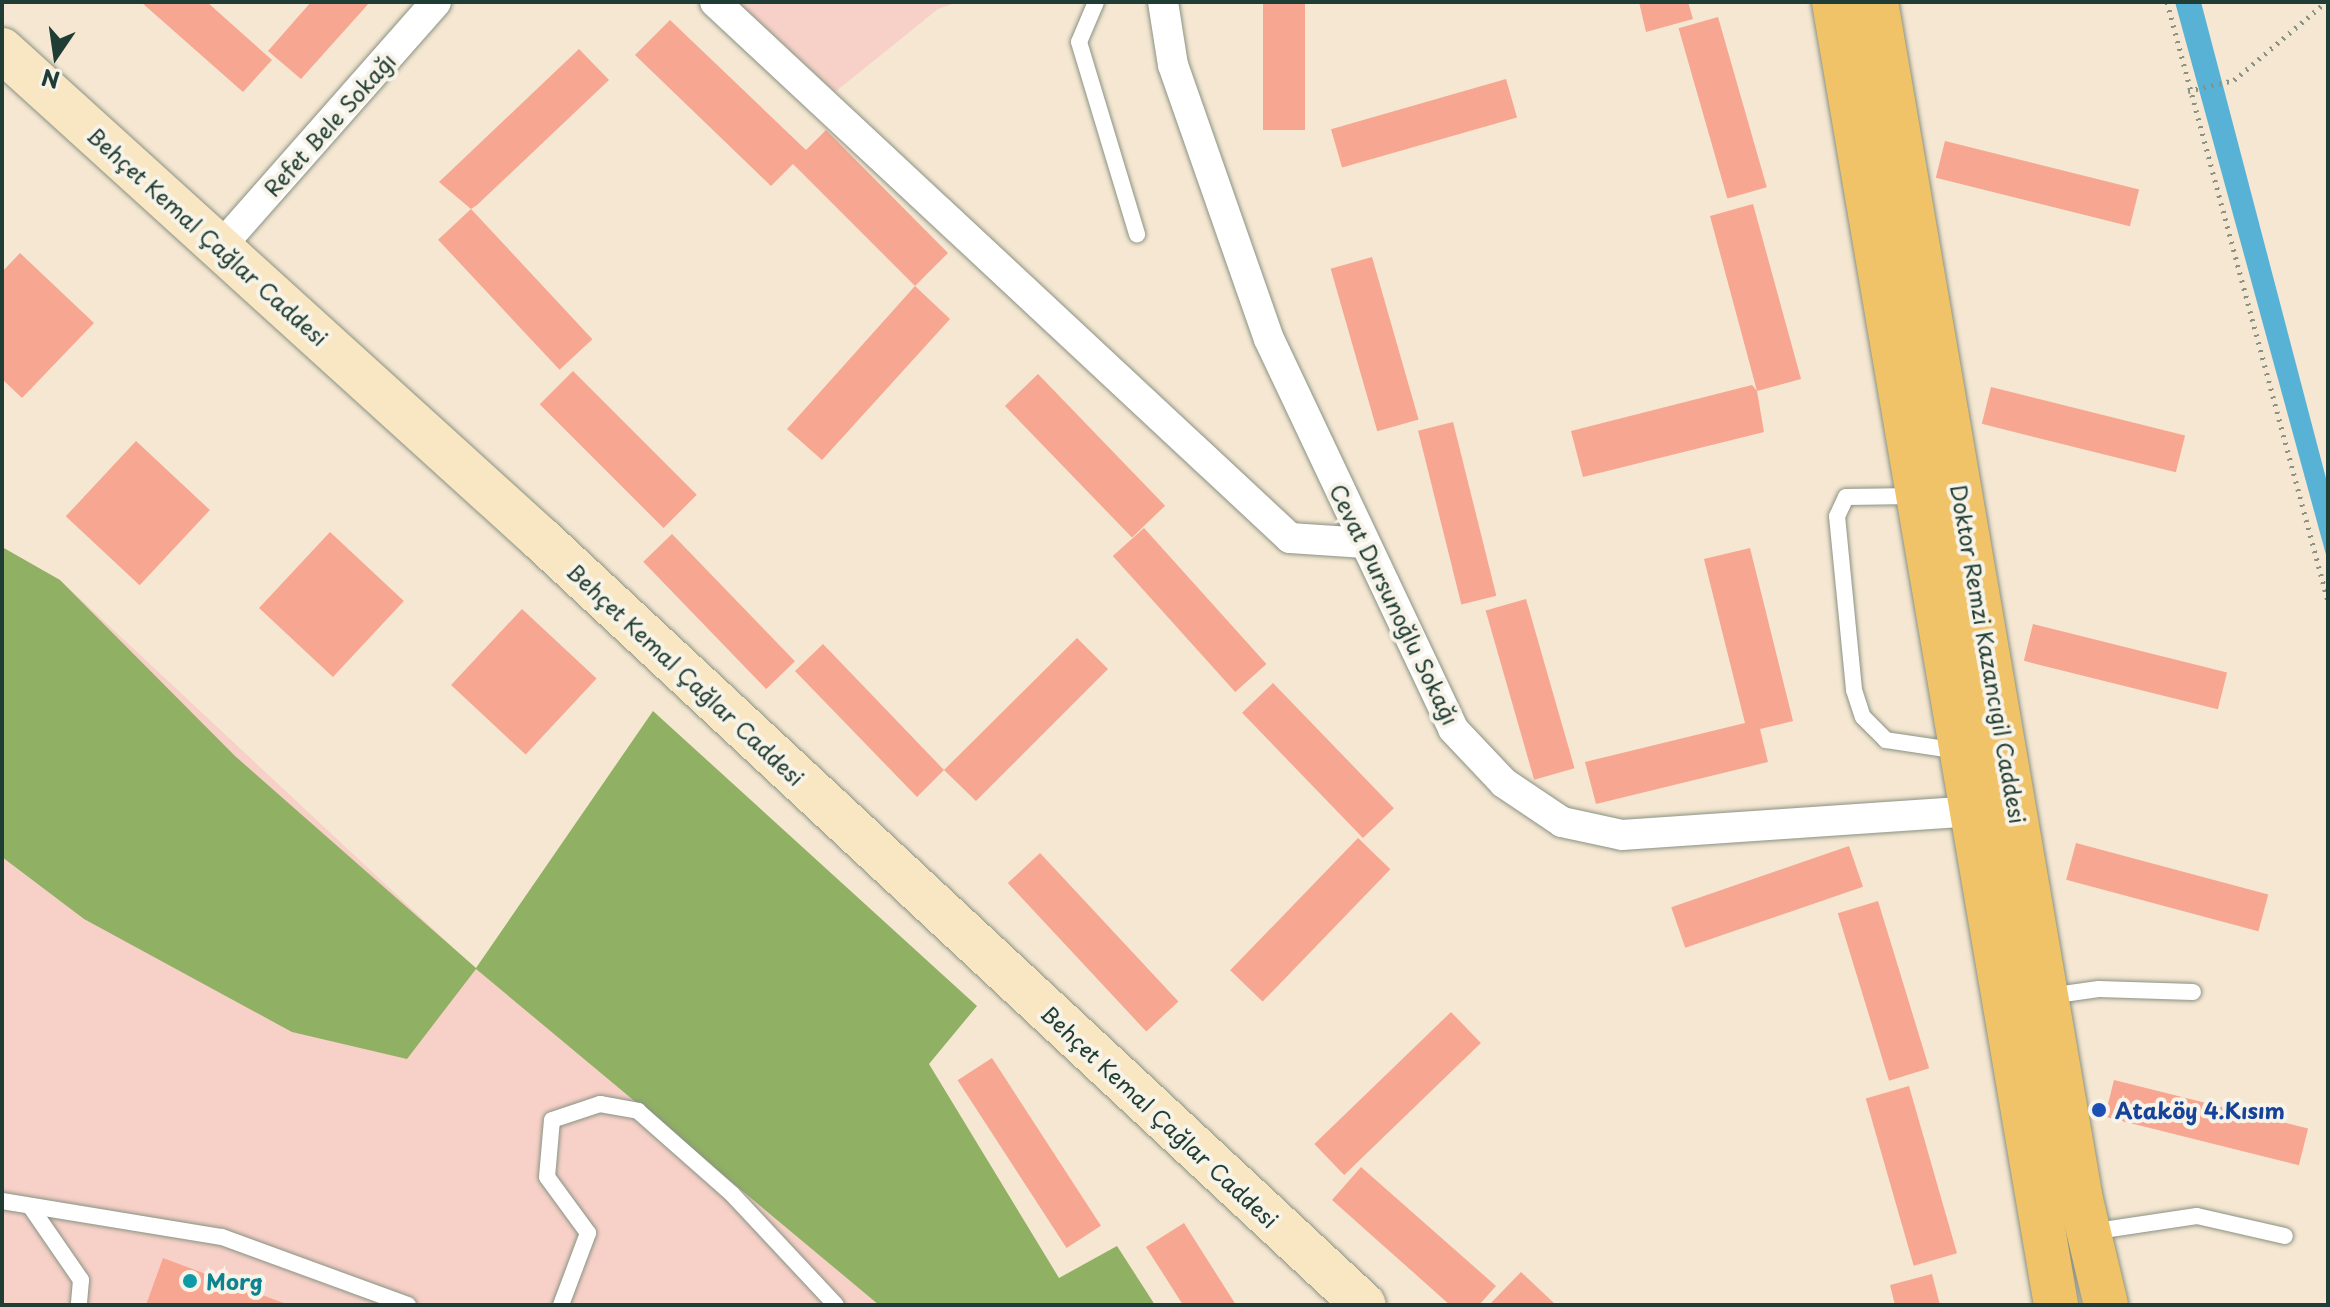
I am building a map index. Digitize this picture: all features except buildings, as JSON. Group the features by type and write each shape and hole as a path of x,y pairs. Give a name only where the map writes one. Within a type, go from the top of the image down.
{"main road":[{"name":"Doktor Remzi Kazancıgil Caddesi","path":"1834,2 1966,752 2056,1305"},
{"name":"Doktor Remzi Kazancıgil Caddesi","path":"1876,2 2089,1233 2106,1305"},
{"name":"Behçet Kemal Çağlar Caddesi","path":"2,50 221,246 1364,1305"}],"street":[{"name":"Refet Bele Sokağı","path":"221,246 436,2"},
{"path":"715,2 1290,538 1365,543"},
{"name":"Cevat Dursunoğlu Sokağı","path":"1163,2 1173,65 1269,339 1453,729 1504,783 1562,822 1622,835 1974,811"}],"lane":[{"path":"1096,2 1079,42 1137,234"},
{"path":"1921,496 1846,497 1840,505 1854,690 1863,717 1886,740 1966,752"},
{"path":"2049,996 2193,992"},
{"path":"561,1305 588,1233 547,1177 552,1120 600,1104 638,1111 732,1194 836,1305"},
{"path":"2,1201 222,1237 363,1299 408,1305"},
{"path":"30,1206 81,1280 79,1305"},
{"path":"2089,1233 2197,1216 2285,1236"}],"path":[{"path":"2167,2 2328,601"},
{"path":"2190,91 2229,82 2326,2"}],"shaded area":[{"path":"738,2 958,2 938,9 835,92"},
{"path":"2,547 60,580 476,969 879,1305 2,1305"}],"green space":[{"path":"2,547 60,580 235,756 476,968 653,711 977,1006 929,1064 1059,1278 1117,1246 1155,1305 879,1305 476,969 407,1059 292,1032 84,919 2,857"}],"water":[{"path":"2175,2 2201,2 2328,486 2328,562"}],"place":[{"name":"Ataköy 4.Kısım","path":"2099,1110"},
{"name":"Morg","path":"190,1281"}]}
